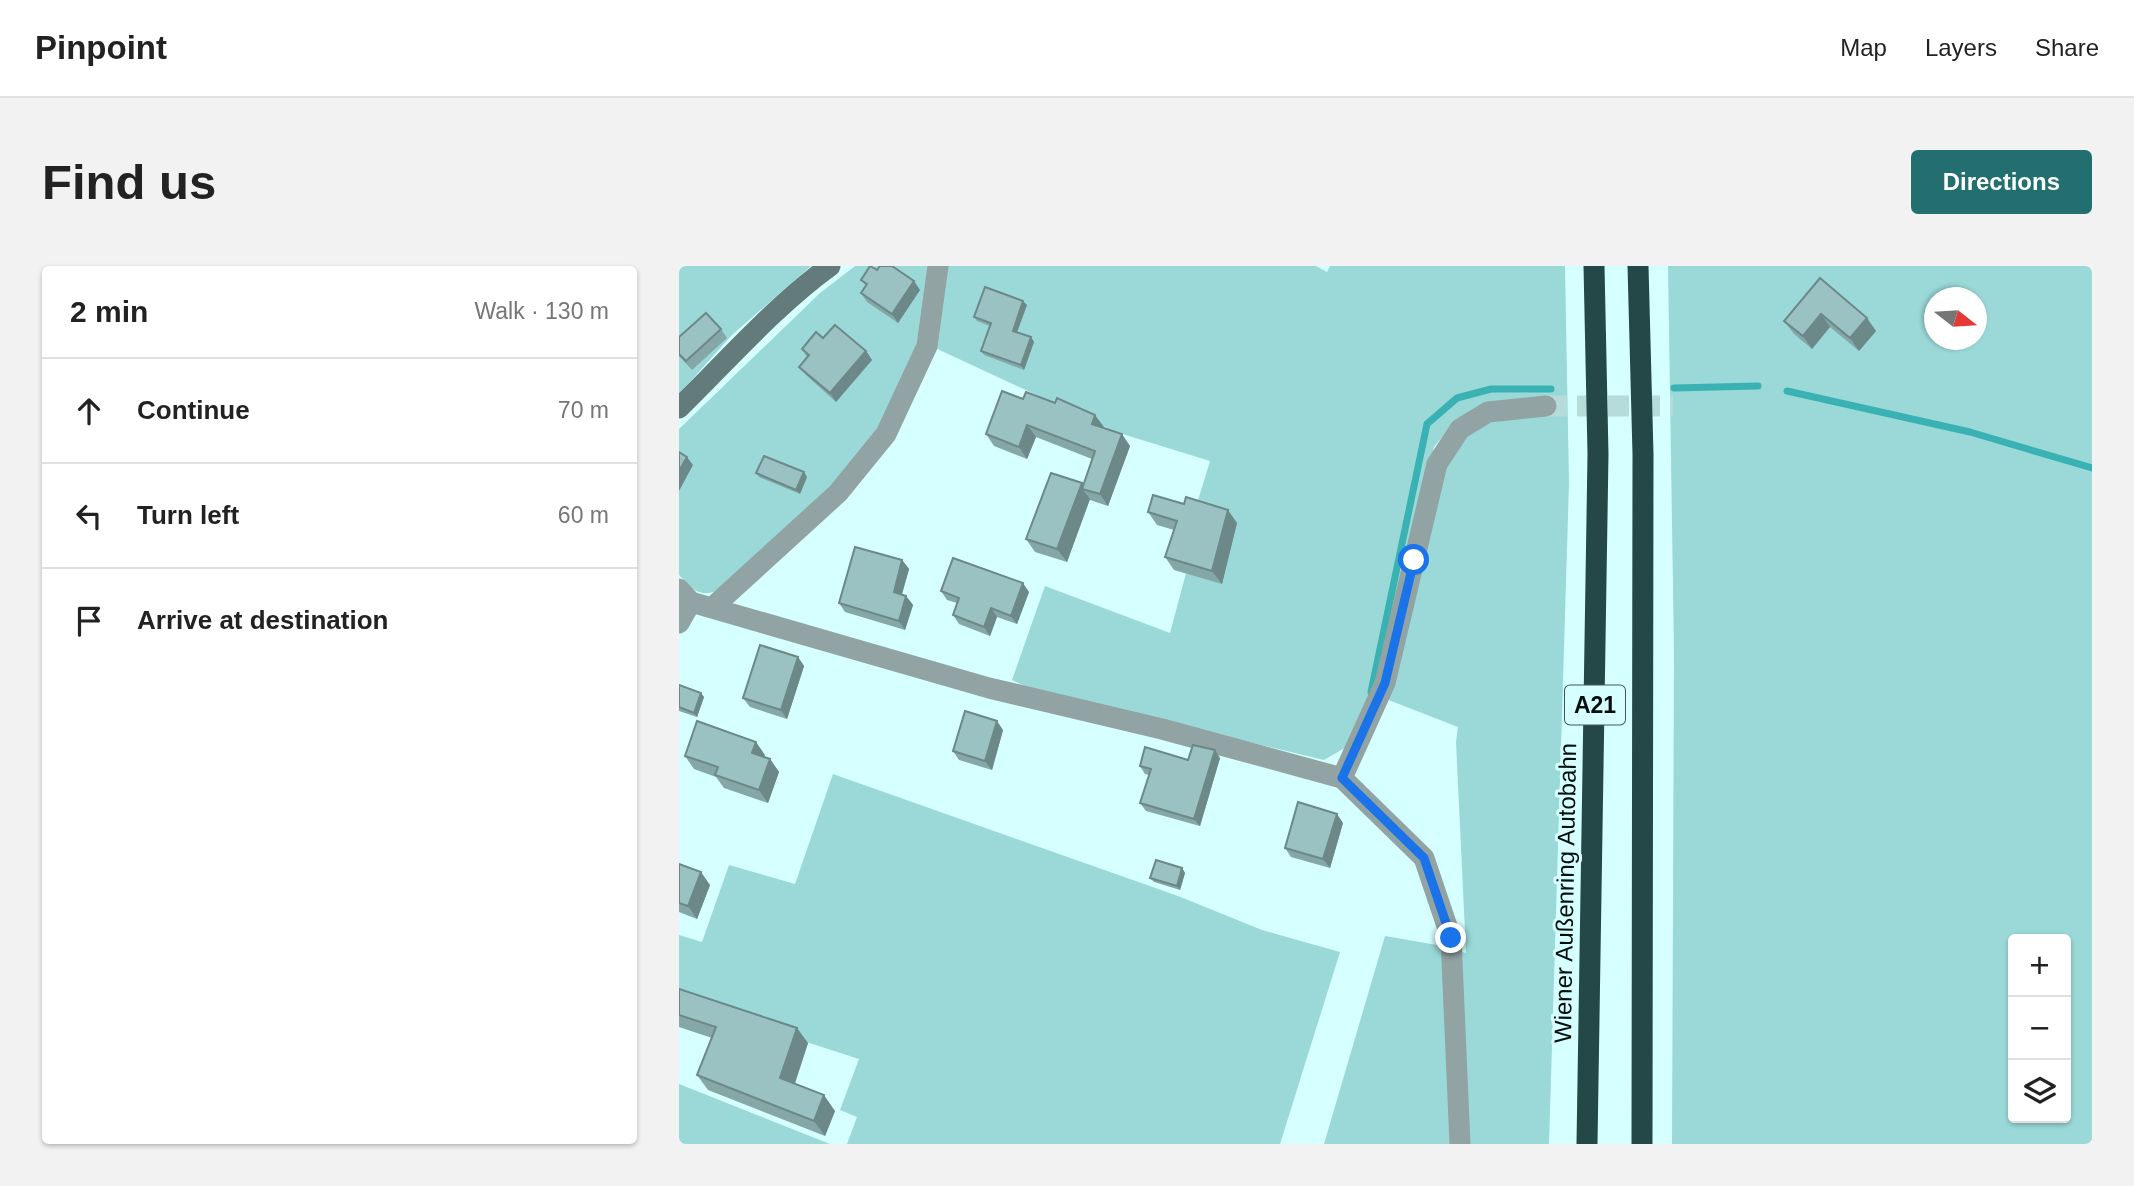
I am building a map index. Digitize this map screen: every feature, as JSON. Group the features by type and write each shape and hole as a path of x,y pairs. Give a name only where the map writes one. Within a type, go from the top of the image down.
{"highway":[{"name":"Wiener Außenring Autobahn","path":"1587,1144 1598,454 1594,266"},
{"name":"A21","path":"1638,266 1643,454 1642,1144"}],"street":[{"path":"679,408 770,318 830,266"},
{"path":"713,607 838,493 886,433 927,346 938,266"},
{"path":"1342,778 1385,683 1437,464 1460,429 1488,412 1546,406"},
{"path":"679,623 685,596 713,607 989,688 1162,729 1342,778 1424,858 1451,938 1460,1144"}],"shaded area":[{"path":"679,266 811,266 732,335 679,394"},
{"path":"855,266 930,266 922,342 883,423 830,490 721,589 708,593 697,591 679,575 679,429 820,293"},
{"path":"942,266 1316,266 1327,272 1330,266 1565,266 1569,483 1549,1144 1324,1144 1385,936 1466,953 1456,742 1458,727 1386,699 1456,420 1434,447 1369,710 1356,736 1343,749 1324,760 1035,691 1012,680 1045,586 1170,633 1186,573 1195,510 1210,461 1116,432 931,346"},
{"path":"1668,266 2092,266 2092,1144 1672,1144 1674,653"},
{"path":"833,774 1178,896 1262,930 1340,952 1280,1144 847,1144 857,1117 840,1110 859,1059 679,1001 679,935 702,942 729,865 795,884"},
{"path":"679,1084 830,1144 679,1144"}],"building":[{"path":"870,266 877,270 880,266 892,266 914,281 892,314 861,293 867,284 861,280"},
{"path":"1820,278 1867,318 1850,338 1821,314 1803,336 1784,321"},
{"path":"985,287 1023,301 1013,331 1031,337 1021,365 981,351 991,323 974,317"},
{"path":"706,313 721,329 686,361 679,354 679,337"},
{"path":"835,325 866,351 830,393 799,367 809,355 802,349 816,332 823,338"},
{"path":"1002,391 1023,399 1026,392 1055,403 1057,398 1095,415 1092,424 1122,434 1100,494 1082,489 1095,451 1027,425 1019,447 986,434"},
{"path":"679,452 687,457 679,471"},
{"path":"764,456 804,472 796,490 756,473"},
{"path":"1051,473 1082,483 1057,549 1026,539"},
{"path":"1153,495 1184,504 1186,497 1228,510 1212,571 1165,557 1177,521 1148,512"},
{"path":"855,547 902,560 894,592 906,596 899,621 839,603"},
{"path":"953,558 1023,583 1011,616 991,608 984,627 953,615 959,598 941,591"},
{"path":"760,645 798,657 781,710 743,698"},
{"path":"679,685 701,693 694,713 679,707"},
{"path":"965,711 997,721 985,761 953,751"},
{"path":"697,721 756,742 752,753 770,759 759,790 715,775 718,767 685,756"},
{"path":"1193,745 1215,750 1194,819 1140,803 1151,769 1140,766 1145,747 1188,760"},
{"path":"1298,802 1337,814 1323,859 1285,848"},
{"path":"1156,860 1182,868 1177,886 1150,878"},
{"path":"679,864 701,872 688,906 679,903"},
{"path":"679,989 797,1028 780,1078 824,1095 814,1121 697,1075 716,1027 679,1015"}],"waterway":[{"path":"1674,388 1758,386"},
{"path":"1371,692 1427,424 1457,398 1491,389 1551,389"},
{"path":"1787,391 1970,432 2092,468"}],"tunnel":[{"path":"1546,406 1673,406"}],"route":[{"path":"1414,560 1385,683 1342,778 1424,858 1451,938"}]}
